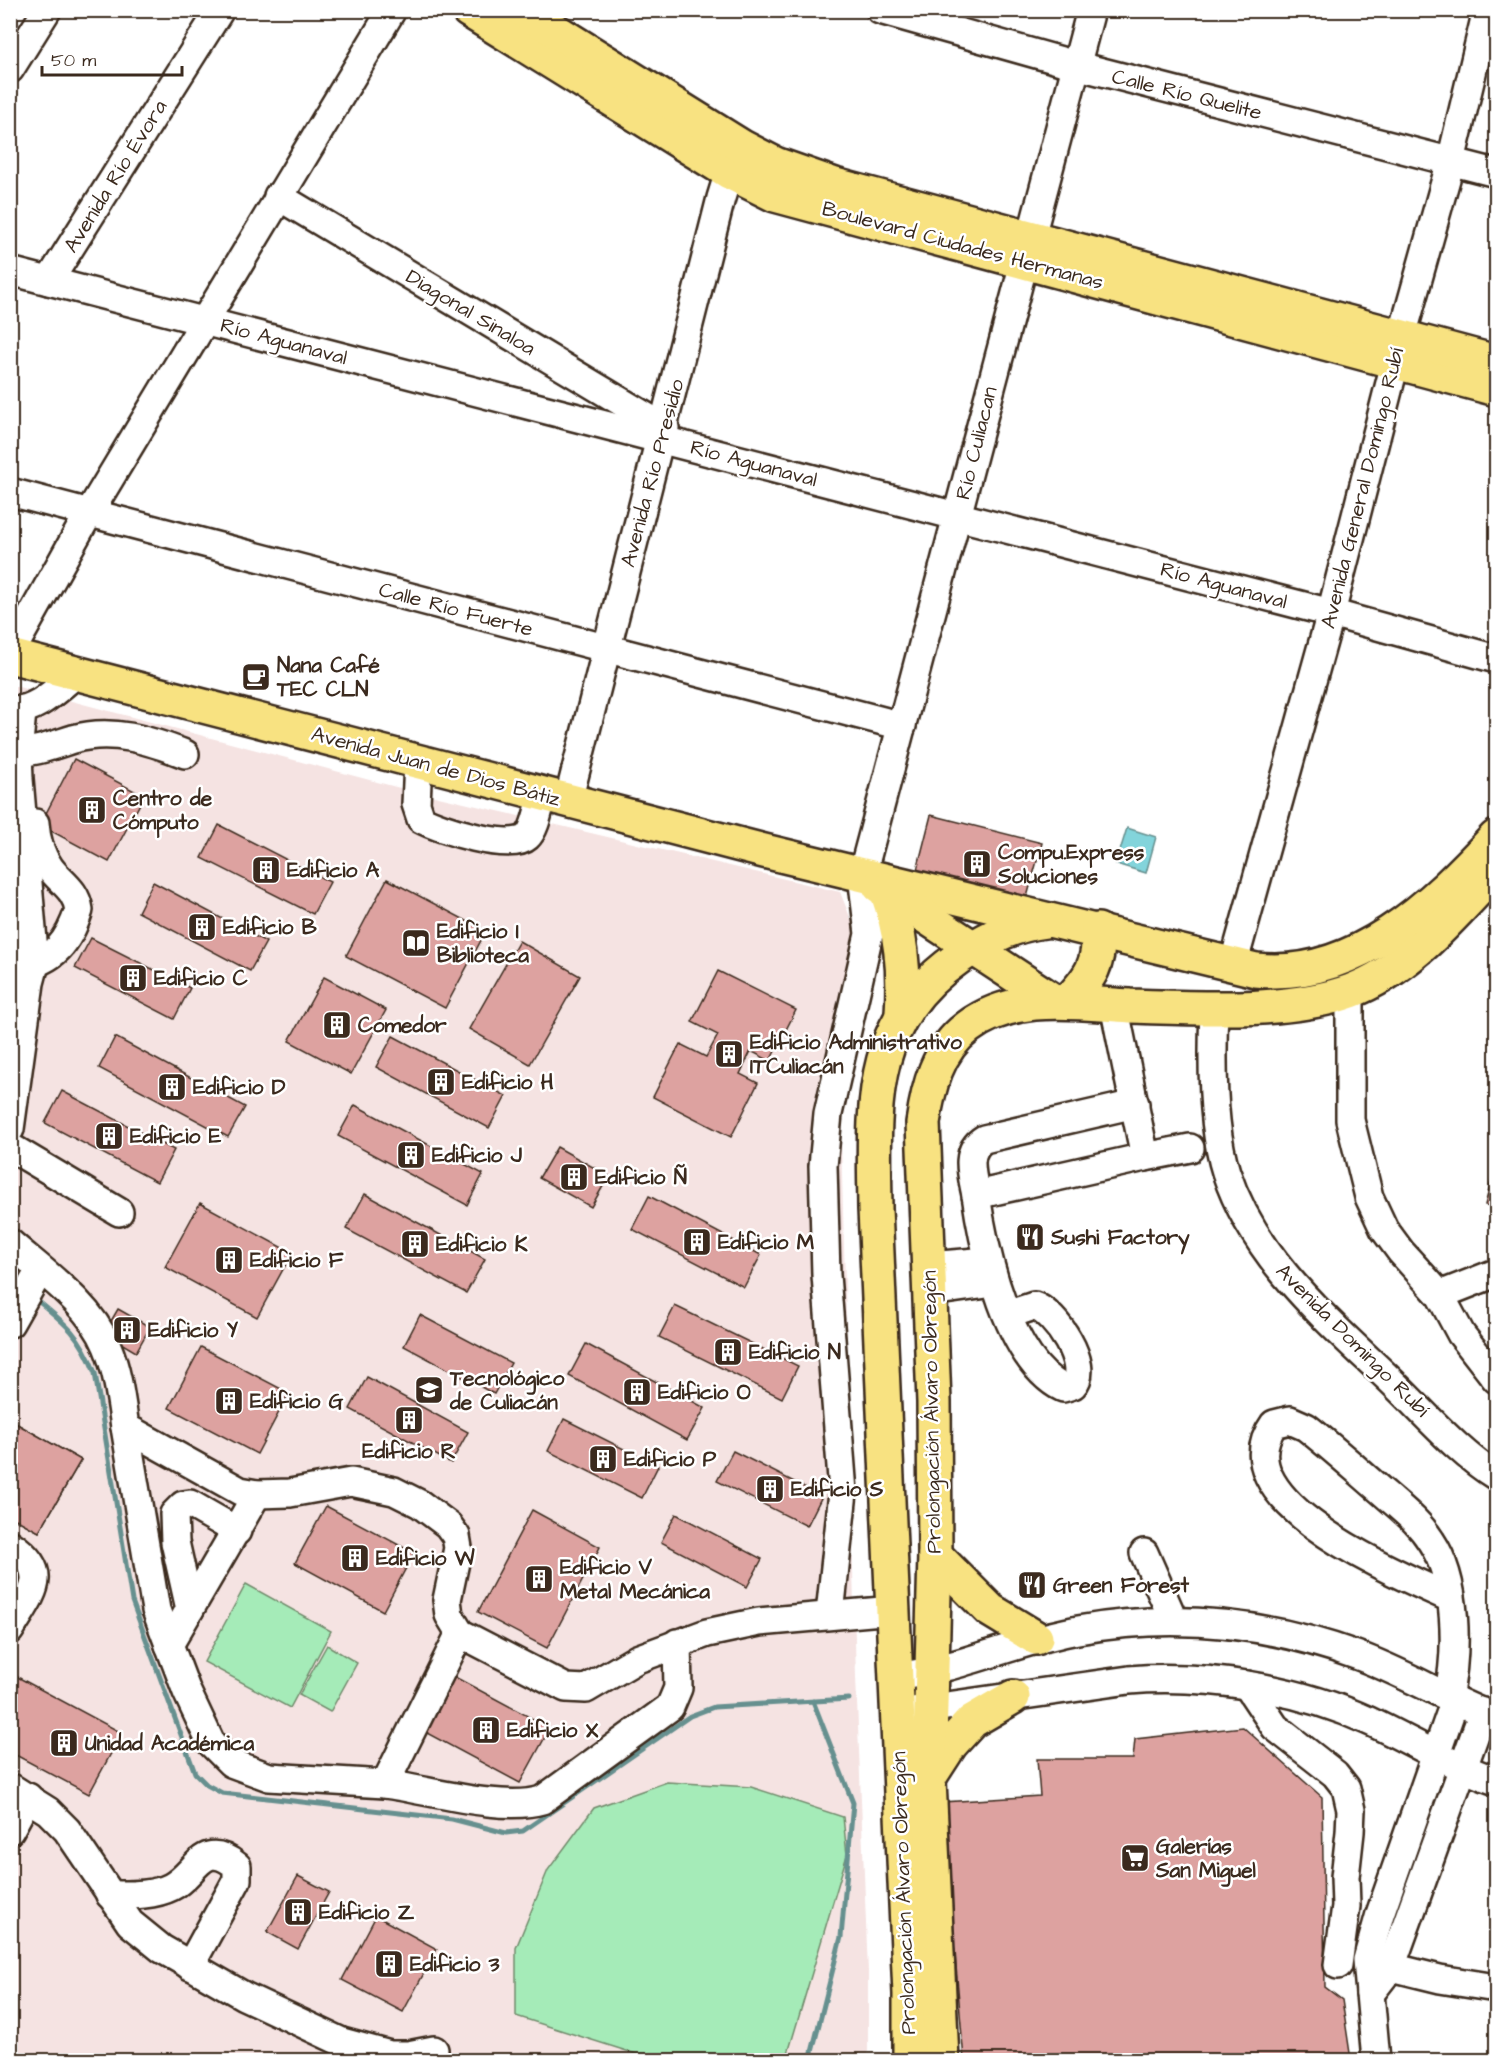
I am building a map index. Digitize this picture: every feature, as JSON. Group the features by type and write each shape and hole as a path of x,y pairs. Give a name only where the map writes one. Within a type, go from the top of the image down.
{"main road":[{"name":"Boulevard Ciudades Hermanas","path":"468,10 735,160"},
{"name":"Boulevard Ciudades Hermanas","path":"522,10 735,160 775,195 1028,249 1399,349 1497,389"},
{"name":"Boulevard Ciudades Hermanas","path":"1399,349 1497,362"},
{"name":"Avenida Juan de Dios Bátiz","path":"10,655 874,883 1098,930 1233,965 1283,972 1320,966 1347,957 1376,942 1443,891 1497,837"},
{"name":"Prolongación Álvaro Obregón","path":"942,2061 928,1780 935,1555 930,1279 923,1123 931,1084 939,1063 953,1041 968,1027 987,1017 1031,1004 1061,1001 1214,1009 1300,1002 1350,991 1400,964 1497,870"},
{"name":"Avenida Juan de Dios Bátiz","path":"874,883 972,948 1061,1001"},
{"path":"874,883 897,919 903,950 902,1013"},
{"name":"Prolongación Álvaro Obregón","path":"910,2061 909,1984 895,1712 875,1209 874,1110 881,1064 902,1013 929,981 972,948 1010,929 1053,920"},
{"path":"1061,1001 1086,982 1094,967 1100,950 1098,930"},
{"path":"935,1555 990,1610 1036,1638"},
{"path":"928,1780 951,1744 972,1721 1013,1697"}],"street":[{"path":"10,69 47,10"},
{"name":"Avenida Río Évora","path":"49,280 220,10"},
{"path":"10,655 89,513 207,321 278,196 392,10"},
{"name":"Calle Río Quelite","path":"880,10 1079,66 1497,173"},
{"name":"Río Culiacan","path":"874,883 902,726 1028,249 1079,66 1091,10"},
{"name":"Avenida General Domingo Rubí","path":"1233,965 1331,613 1399,349 1451,161 1487,10"},
{"name":"Avenida Río Presidio","path":"418,762 416,804 421,819 492,841 511,844 526,839 555,797 605,648 735,160"},
{"name":"Diagonal Sinaloa","path":"278,196 663,434"},
{"name":"Río Aguanaval","path":"10,271 663,434 957,516 1331,613 1497,659"},
{"name":"Calle Río Fuerte","path":"10,492 902,726"},
{"path":"10,1129 28,971 20,753 16,711 78,672"},
{"path":"20,753 74,739 115,735 150,741 185,754"},
{"path":"20,753 39,847 51,870 73,891 79,910 67,940 56,953 28,971"},
{"path":"830,1614 843,1492 826,1275 823,1166 828,1114 869,934 874,883"},
{"path":"10,914 28,971"},
{"path":"1350,991 1350,1120 1369,1197 1384,1229 1395,1245 1440,1295 1461,1334 1497,1379"},
{"path":"1114,1005 1145,1157"},
{"name":"Avenida Domingo Rubí","path":"1214,1009 1217,1116 1223,1160 1233,1190 1266,1251 1290,1281 1329,1321 1453,1439 1497,1476"},
{"path":"1007,1315 991,1272 976,1195 971,1157 974,1149 984,1139 1019,1129 1136,1104"},
{"path":"10,1148 119,1212"},
{"path":"976,1195 1190,1148"},
{"path":"10,1243 38,1274 92,1320 107,1345 116,1370 156,1610 211,1743 231,1763 269,1777 385,1784 495,1803 522,1804 542,1800 670,1707 678,1688 677,1643"},
{"path":"930,1279 991,1272"},
{"path":"1440,1295 1497,1273"},
{"path":"16,1314 38,1274"},
{"path":"1376,2061 1370,1994 1379,1964 1380,1914 1451,1698 1454,1672 1454,1616 1450,1598 1438,1554 1414,1520 1305,1427 1290,1420 1274,1424 1266,1437 1264,1461 1270,1477 1282,1496 1298,1512 1324,1533 1366,1558 1450,1598"},
{"path":"125,1427 240,1491 257,1494 315,1490 351,1482 394,1491 431,1510 456,1536 458,1548 447,1600 449,1615 460,1634 566,1688 586,1689 637,1659 677,1643 759,1622 892,1610"},
{"path":"169,1645 257,1494"},
{"path":"190,1609 175,1542 174,1514 183,1505 190,1504 237,1531"},
{"path":"10,1544 28,1557 35,1568 36,1579 20,1592 10,1630"},
{"path":"1144,1553 1174,1621"},
{"path":"894,1677 932,1670 1036,1638 1111,1624 1174,1621 1249,1628 1320,1644 1356,1655 1490,1715 1463,1768 1407,1922 1379,1964"},
{"path":"385,1784 460,1634"},
{"path":"895,1712 1164,1677 1247,1685 1367,1720 1463,1768 1497,1782"},
{"path":"1247,1685 1275,1727 1335,1774 1346,1788 1351,1810 1345,1876 1346,1906 1338,1965"},
{"path":"10,1830 19,1792 48,1811 67,1830 130,1923 145,1937 190,1966 305,2025 367,2051 408,2055 434,2050"},
{"path":"110,1896 145,1894 172,1887 201,1859 208,1856 224,1857 237,1866 237,1880 190,1966"},
{"path":"1346,1906 1407,1922"},
{"path":"1379,1964 1497,1988"}],"shaded area":[{"name":"Tecnológico de Culiacán","path":"11,685 396,787 840,892 871,969 840,1103 856,1677 868,1972 868,2060 11,2060"}],"green space":[{"path":"246,1584 331,1631 290,1708 204,1662"},
{"path":"327,1645 357,1663 330,1712 299,1695"},
{"path":"667,1782 751,1787 843,1817 847,1855 786,2060 655,2060 516,2016 516,1948 548,1870 594,1808"}],"water":[{"path":"1127,828 1156,837 1146,873 1116,864"}],"building":[{"name":"Centro de Cómputo","path":"74,759 144,796 109,862 40,825"},
{"name":"Compu.Express Soluciones","path":"931,815 1042,843 1027,897 916,874"},
{"name":"Edificio A","path":"219,825 330,882 313,914 202,858"},
{"name":"Edificio I Biblioteca","path":"387,879 486,931 445,1008 346,956"},
{"name":"Edificio B","path":"153,882 266,942 250,971 138,912"},
{"name":"Edificio C","path":"91,938 190,988 174,1019 75,968"},
{"path":"519,941 580,976 530,1064 469,1029"},
{"name":"Edificio Administrativo ITCuliacán","path":"718,971 796,1010 770,1061 751,1051 740,1074 758,1083 731,1137 653,1097 680,1044 706,1057 718,1035 692,1022"},
{"name":"Comedor","path":"324,977 386,1010 351,1074 289,1041"},
{"name":"Edificio H","path":"393,1036 506,1096 489,1128 376,1067"},
{"name":"Edificio D","path":"115,1037 245,1107 228,1137 99,1068"},
{"name":"Edificio E","path":"62,1091 174,1150 157,1182 45,1123"},
{"name":"Edificio J","path":"355,1105 483,1174 467,1205 338,1136"},
{"name":"Edificio Ñ","path":"557,1147 609,1176 591,1207 539,1178"},
{"path":"1496,1162 1496,1207 1485,1205"},
{"name":"Edificio K","path":"365,1194 485,1259 466,1293 346,1229"},
{"name":"Edificio M","path":"649,1196 761,1255 744,1287 632,1229"},
{"name":"Edificio F","path":"200,1203 292,1253 257,1317 165,1267"},
{"name":"Edificio N","path":"675,1306 798,1366 782,1398 659,1337"},
{"name":"Edificio Y","path":"118,1309 150,1327 136,1352 104,1333"},
{"path":"420,1315 511,1363 494,1394 404,1346"},
{"name":"Edificio O","path":"586,1344 705,1408 687,1440 569,1376"},
{"name":"Edificio G","path":"201,1347 289,1393 257,1454 169,1408"},
{"name":"Edificio R","path":"367,1377 468,1432 451,1463 350,1409"},
{"name":"Edificio P","path":"564,1419 658,1466 642,1498 548,1451"},
{"path":"10,1420 81,1460 39,1532 10,1516"},
{"path":"10,1420 81,1460 39,1532 10,1516"},
{"name":"Edificio S","path":"733,1451 822,1496 807,1526 717,1481"},
{"name":"Edificio W","path":"326,1506 414,1553 383,1611 295,1563"},
{"name":"Edificio V Metal Mecánica","path":"532,1510 600,1547 547,1648 478,1612"},
{"path":"676,1514 762,1559 747,1587 661,1542"},
{"name":"Unidad Académica","path":"10,1673 122,1733 89,1794 10,1752"},
{"name":"Edificio X","path":"453,1676 550,1728 520,1783 423,1731"},
{"name":"Galerías San Miguel","path":"1243,1727 1322,1797 1325,1987 1342,2000 1351,2060 964,2060 942,1802 1040,1796 1037,1759 1133,1759 1135,1739"},
{"name":"Edificio Z","path":"298,1876 329,1892 298,1949 267,1932"},
{"name":"Edificio 3","path":"376,1916 437,1949 403,2012 342,1980"}],"waterway":[{"path":"10,1278 21,1287"},
{"path":"33,1297 70,1330 83,1348 95,1373 132,1601 195,1773 207,1785 222,1793 452,1819 506,1833 523,1831 690,1716 714,1707 849,1699"},
{"path":"810,2060 841,1937 853,1803 813,1701"}],"place":[{"name":"Nana Café TEC CLN","path":"256,677"},
{"name":"Centro de Cómputo","path":"92,810"},
{"name":"Compu.Express Soluciones","path":"977,864"},
{"name":"Edificio A","path":"266,870"},
{"name":"Edificio B","path":"202,927"},
{"name":"Edificio I Biblioteca","path":"416,943"},
{"name":"Edificio C","path":"133,978"},
{"name":"Comedor","path":"337,1025"},
{"name":"Edificio Administrativo ITCuliacán","path":"729,1054"},
{"name":"Edificio H","path":"441,1082"},
{"name":"Edificio D","path":"172,1087"},
{"name":"Edificio E","path":"109,1136"},
{"name":"Edificio J","path":"411,1155"},
{"name":"Edificio Ñ","path":"574,1177"},
{"name":"Sushi Factory","path":"1030,1237"},
{"name":"Edificio M","path":"697,1242"},
{"name":"Edificio K","path":"415,1244"},
{"name":"Edificio F","path":"229,1260"},
{"name":"Edificio Y","path":"127,1330"},
{"name":"Edificio N","path":"728,1352"},
{"name":"Tecnológico de Culiacán","path":"429,1390"},
{"name":"Edificio O","path":"637,1392"},
{"name":"Edificio G","path":"229,1401"},
{"name":"Edificio R","path":"409,1420"},
{"name":"Edificio P","path":"603,1459"},
{"name":"Edificio S","path":"770,1489"},
{"name":"Edificio W","path":"355,1558"},
{"name":"Edificio V Metal Mecánica","path":"539,1579"},
{"name":"Green Forest","path":"1032,1585"},
{"name":"Edificio X","path":"486,1730"},
{"name":"Unidad Académica","path":"64,1743"},
{"name":"Galerías San Miguel","path":"1135,1858"},
{"name":"Edificio Z","path":"298,1912"},
{"name":"Edificio 3","path":"389,1964"}]}
